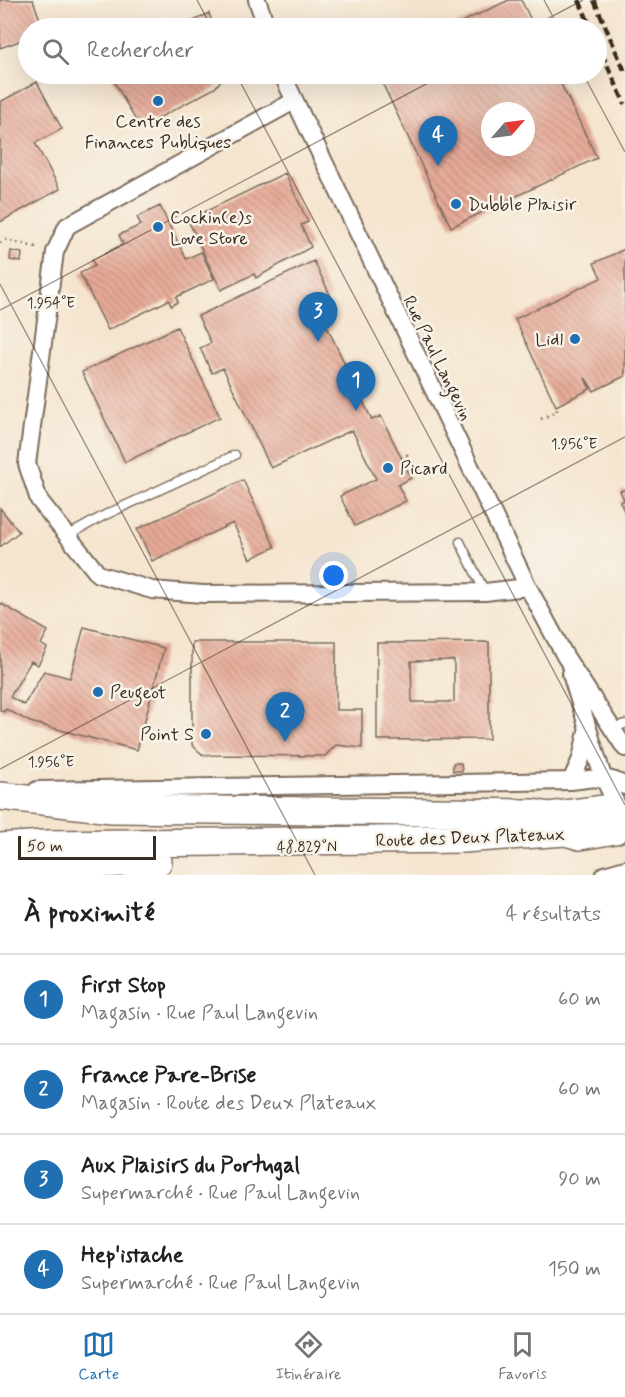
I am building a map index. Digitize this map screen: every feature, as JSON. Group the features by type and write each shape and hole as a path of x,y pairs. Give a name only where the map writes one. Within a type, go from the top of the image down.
{"main road":[{"path":"0,796 112,809 532,813 549,816"},
{"name":"Route des Deux Plateaux","path":"0,833 42,830 461,826 534,822 549,816 615,820"},
{"name":"Route des Deux Plateaux","path":"0,847 44,844 463,839 566,832 580,836 615,820"},
{"path":"13,866 460,850 566,843 580,836"}],"street":[{"path":"257,0 263,18"},
{"name":"Rue Paul Langevin","path":"286,84 528,587 565,656"},
{"path":"294,101 67,226 55,252 27,464 39,500 98,574 152,590 203,594 485,592 528,587"},
{"path":"565,656 619,726 625,748"},
{"path":"565,656 615,820"},
{"path":"571,781 581,759 587,731"},
{"path":"0,786 31,790 571,781 603,777 615,779 625,786"},
{"path":"13,866 45,875 109,875"},
{"path":"604,875 625,869"}],"lane":[{"path":"67,536 105,515 235,455"},
{"path":"460,542 485,592"}],"path":[{"path":"0,243 6,240 55,252"},
{"path":"541,419 557,411 556,406"},
{"path":"401,458 407,455 416,472 423,469"}],"building":[{"path":"0,0 33,0 39,18 18,18 18,42 0,48"},
{"path":"509,0 521,0 530,18 470,18"},
{"path":"209,13 211,18 199,18"},
{"path":"33,84 38,84 62,129 35,143 60,189 0,222 0,102"},
{"name":"Centre des Finances Publiques","path":"116,84 218,84 215,88 140,128"},
{"path":"383,84 561,84 597,158 451,227"},
{"path":"285,173 308,222 301,225 311,247 256,278 254,274 221,290 188,220"},
{"path":"160,206 186,259 201,252 214,279 176,297 178,302 171,306 169,300 108,330 80,273 95,266 92,260 123,244 119,235 141,225 137,217"},
{"name":"Lidl","path":"625,249 625,376 594,391 585,378 590,389 556,406 515,319 601,278 594,263"},
{"path":"11,251 22,253 21,262 10,260"},
{"path":"314,261 331,297 316,304 372,420 381,416 411,478 398,485 406,501 355,526 340,496 376,479 352,430 271,468 223,368 212,373 200,348 211,343 198,316"},
{"path":"177,327 220,417 125,462 82,372"},
{"path":"243,480 275,547 250,559 233,523 152,561 137,529"},
{"path":"625,489 625,513 620,502 624,500 620,491"},
{"path":"0,508 19,532 0,547"},
{"path":"0,603 48,631 41,644 47,648 38,665 31,661 10,697 24,705 44,671 70,678 84,627 164,648 137,750 30,722 6,709 4,712 0,710"},
{"path":"192,642 336,642 336,710 362,710 362,748 336,745 325,756 203,755 192,745"},
{"path":"489,642 489,739 377,740 377,643","holes":["454,660 454,702 412,702 411,661"]},
{"path":"453,763 461,763 462,771 453,771"}],"railway":[{"path":"579,0 587,18"},
{"path":"594,0 602,18"},
{"path":"607,30 625,72"},
{"path":"607,65 625,104"}],"place":[{"name":"Centre des Finances Publiques","path":"158,101"},
{"name":"Hep'istache","path":"438,166"},
{"name":"Dubble Plaisir","path":"456,204"},
{"name":"Cockin(e)s Love Store","path":"158,227"},
{"name":"Lidl","path":"575,339"},
{"name":"Aux Plaisirs du Portugal","path":"318,342"},
{"name":"First Stop","path":"356,411"},
{"name":"Picard","path":"388,468"},
{"name":"Peugeot","path":"98,692"},
{"name":"Point S","path":"206,734"},
{"name":"France Pare-Brise","path":"285,742"}]}
